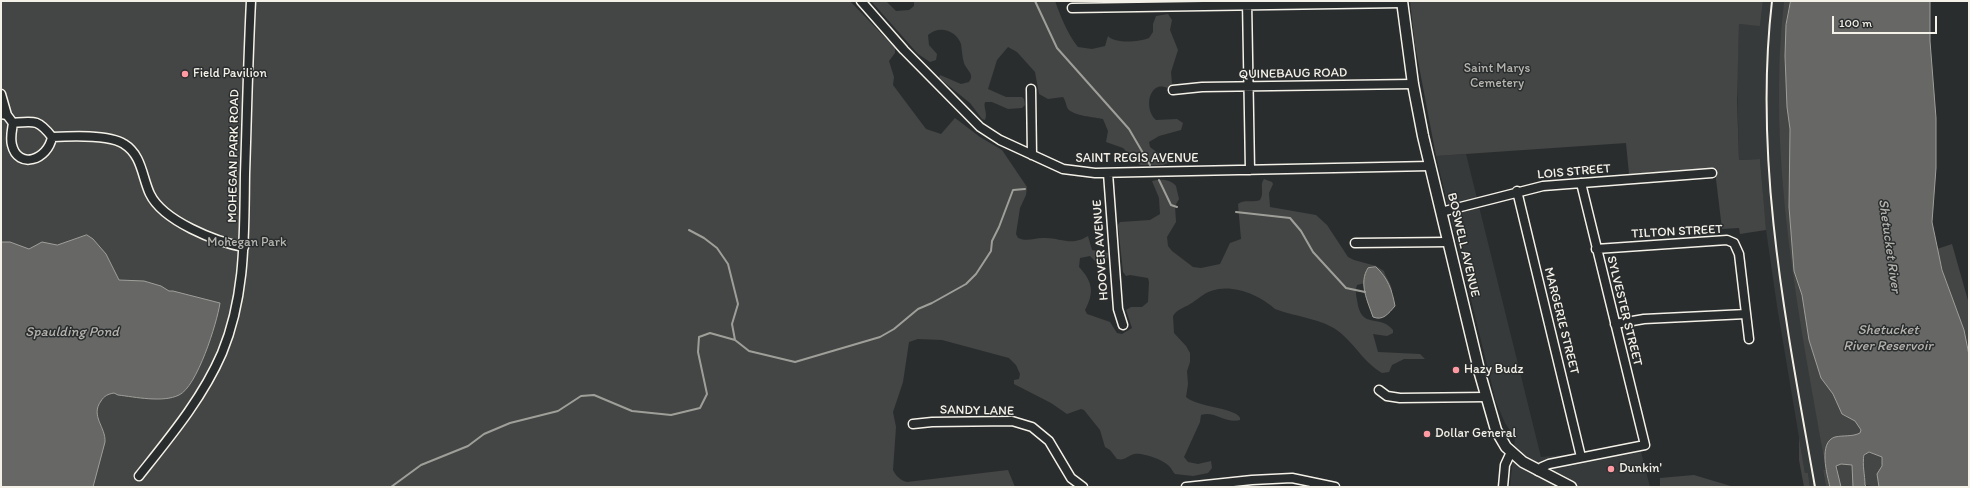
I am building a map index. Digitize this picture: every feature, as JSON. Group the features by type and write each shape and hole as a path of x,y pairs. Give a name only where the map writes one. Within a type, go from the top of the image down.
{"main road":[{"name":"BOSWELL AVENUE","path":"1402,2 1413,84 1430,166 1450,242 1486,397 1498,435 1522,462 1571,487"}],"street":[{"name":"MOHEGAN PARK ROAD","path":"140,476 192,408 219,360 236,307 242,278 244,247 251,1"},
{"name":"SAINT REGIS AVENUE","path":"861,1 904,50 968,117 990,134 1068,171 1108,173 1430,166"},
{"path":"1072,8 1247,3 1402,2"},
{"path":"1247,3 1250,170"},
{"name":"QUINEBAUG ROAD","path":"1173,90 1202,87 1413,84"},
{"path":"1031,89 1032,155"},
{"path":"1,94 4,114 13,123 36,122 44,126 52,136 108,139 122,142 132,150 137,157 150,194 166,212 184,224 218,240 244,247"},
{"path":"13,123 12,145 16,154 25,159 34,159 43,154 50,144 52,136"},
{"name":"HOOVER AVENUE","path":"1108,173 1118,309 1123,325"},
{"name":"LOIS STREET","path":"1441,212 1517,191 1543,186 1712,173"},
{"name":"SYLVESTER STREET","path":"1581,183 1645,445 1581,457"},
{"name":"MARGERIE STREET","path":"1517,191 1581,457"},
{"name":"TILTON STREET","path":"1596,249 1727,240 1734,243 1739,254 1749,339"},
{"path":"1355,243 1450,242"},
{"path":"1615,324 1644,319 1746,314"},
{"path":"1379,390 1387,396 1400,398 1486,397"},
{"name":"SANDY LANE","path":"913,424 932,422 1012,421 1032,426 1050,442 1071,478 1083,487"},
{"path":"1503,487 1505,466 1512,452"},
{"path":"1538,471 1547,464 1581,457"},
{"path":"1186,487 1252,480 1292,478 1335,487"}],"shaded area":[{"path":"1763,1 1784,1 1779,89 1783,184 1794,280 1826,470 1823,471 1826,487 1810,487 1808,473 1805,473 1777,306 1765,223 1760,159 1739,160 1737,79 1739,24 1760,25"},
{"path":"1466,154 1541,457 1640,448 1650,487 1510,487 1515,438 1505,423 1496,402 1436,156"}],"green space":[{"name":"Mohegan Park","path":"1,1 850,1 895,48 895,53 889,61 894,77 893,85 926,129 941,134 955,118 980,137 1002,150 1027,187 1026,195 1020,208 1016,234 1018,238 1028,240 1049,238 1076,241 1088,236 1092,250 1108,253 1107,258 1095,261 1090,256 1080,258 1079,267 1087,277 1091,287 1090,298 1085,310 1087,314 1110,322 1117,333 1122,334 1132,328 1126,310 1131,307 1142,307 1148,302 1149,282 1148,278 1130,275 1126,276 1123,272 1118,225 1120,222 1150,220 1160,214 1159,198 1152,181 1165,180 1176,186 1179,199 1175,206 1176,222 1167,237 1168,246 1172,251 1193,267 1201,268 1220,264 1230,243 1241,239 1238,204 1260,200 1264,179 1272,182 1273,184 1269,193 1270,207 1316,215 1327,225 1348,257 1376,266 1384,271 1392,293 1365,283 1357,285 1356,291 1359,309 1362,315 1366,319 1382,322 1393,330 1393,333 1387,336 1373,334 1378,352 1420,354 1425,359 1404,359 1392,365 1389,372 1382,373 1366,361 1344,336 1329,325 1275,309 1262,299 1237,289 1228,288 1208,292 1179,310 1173,316 1174,333 1186,346 1190,353 1190,362 1187,371 1188,384 1186,397 1198,403 1232,412 1240,418 1240,420 1230,420 1211,414 1201,415 1200,422 1184,457 1188,462 1198,464 1211,461 1212,468 1208,473 1193,476 1175,474 1163,461 1142,454 1134,454 1124,459 1117,459 1110,450 1105,447 1100,430 1084,410 1081,409 1067,414 1051,403 1014,384 1014,380 1019,379 1020,374 1016,365 1009,358 942,340 918,339 909,342 903,382 893,412 896,427 894,472 900,479 907,482 1008,470 1015,487 1,487"},
{"path":"871,1 886,1 896,11 909,10 914,6 914,1 1055,1 1067,31 1074,42 1078,47 1092,49 1105,46 1108,36 1111,39 1127,42 1149,38 1153,32 1153,24 1156,16 1168,14 1172,20 1170,30 1178,50 1171,72 1172,84 1168,88 1158,87 1154,90 1151,93 1149,103 1151,113 1156,120 1177,119 1183,123 1181,130 1159,136 1149,142 1150,147 1166,159 1168,163 1163,165 1140,165 1123,148 1106,142 1108,131 1103,119 1079,115 1071,111 1067,108 1063,97 1048,99 1039,94 1035,72 1017,52 1008,47 997,60 988,89 1006,97 1022,97 1025,105 1022,108 1008,109 992,102 985,102 986,117 985,120 982,119 970,103 939,78 940,75 961,84 969,82 971,79 971,75 963,61 959,39 947,30 937,30 928,35 929,45 937,54 936,60 930,62 918,54"},
{"name":"Saint Marys Cemetery","path":"1410,1 1763,1 1760,26 1739,24 1737,100 1739,160 1760,159 1766,230 1740,234 1739,228 1722,229 1715,171 1717,171 1716,168 1629,174 1626,143 1436,156 1415,45"},
{"path":"1784,1 1791,1 1786,25 1785,56 1787,107 1790,129 1789,207 1794,271 1802,295 1809,340 1820,375 1833,394 1842,414 1855,421 1861,430 1860,433 1857,434 1835,437 1830,440 1827,445 1825,459 1830,487 1826,487 1823,470 1826,470 1796,295 1782,178 1779,119 1780,60"},
{"path":"1952,244 1969,304 1969,358 1964,330 1945,279 1937,249"},
{"path":"1799,437 1805,473 1808,473 1810,487 1804,487 1799,460"},
{"path":"1867,453 1874,453 1882,456 1882,464 1878,478 1879,487 1865,485 1863,464"},
{"path":"1840,464 1852,464 1853,487 1840,486 1837,466"},
{"path":"1694,475 1734,487 1660,487 1660,478"}],"water":[{"name":"Shetucket River Reservoir","path":"1791,1 1930,1 1930,41 1936,118 1936,168 1932,222 1942,270 1964,330 1969,355 1969,487 1879,487 1877,474 1882,466 1882,457 1869,452 1864,455 1863,459 1865,485 1867,487 1853,487 1852,465 1841,464 1836,466 1841,487 1830,487 1825,459 1827,445 1830,440 1835,437 1857,434 1860,433 1861,430 1855,421 1842,414 1833,394 1821,378 1809,340 1802,295 1794,271 1789,207 1790,129 1787,107 1785,56 1786,25"},
{"name":"Spaulding Pond","path":"87,235 93,239 106,254 119,280 144,281 161,286 169,291 220,303 215,325 205,354 193,380 186,390 179,395 165,399 157,399 118,395 114,393 102,399 98,406 97,412 105,437 105,442 93,487 1,487 1,242 10,242 29,249 42,242 57,245"},
{"path":"1376,267 1384,275 1389,285 1395,306 1388,314 1380,318 1373,317 1364,286 1365,274 1368,268"}],"waterway":[{"path":"1035,1 1057,48 1129,129 1150,165"},
{"path":"1159,180 1171,205 1177,207"},
{"path":"391,487 421,465 468,446 484,434 510,423 558,411 581,396 594,395 632,411 671,415 700,408 707,394 698,352 699,337 710,333 735,340 749,351 795,362 880,337 894,329 918,309 966,284 976,274 991,251 992,241 1013,190 1025,189"},
{"path":"1236,212 1290,218 1301,231 1313,252 1346,288 1365,292"},
{"path":"689,230 704,238 717,248 728,264 738,304 732,324 735,340"}],"railway":[{"path":"1772,1 1767,62 1767,123 1770,184 1784,306 1815,487"}],"place":[{"name":"Field Pavilion","path":"185,74"},
{"name":"Hazy Budz","path":"1456,370"},
{"name":"Dollar General","path":"1427,434"},
{"name":"Dunkin'","path":"1611,469"}],"water label":[{"name":"Shetucket River","path":"1889,246"}]}
